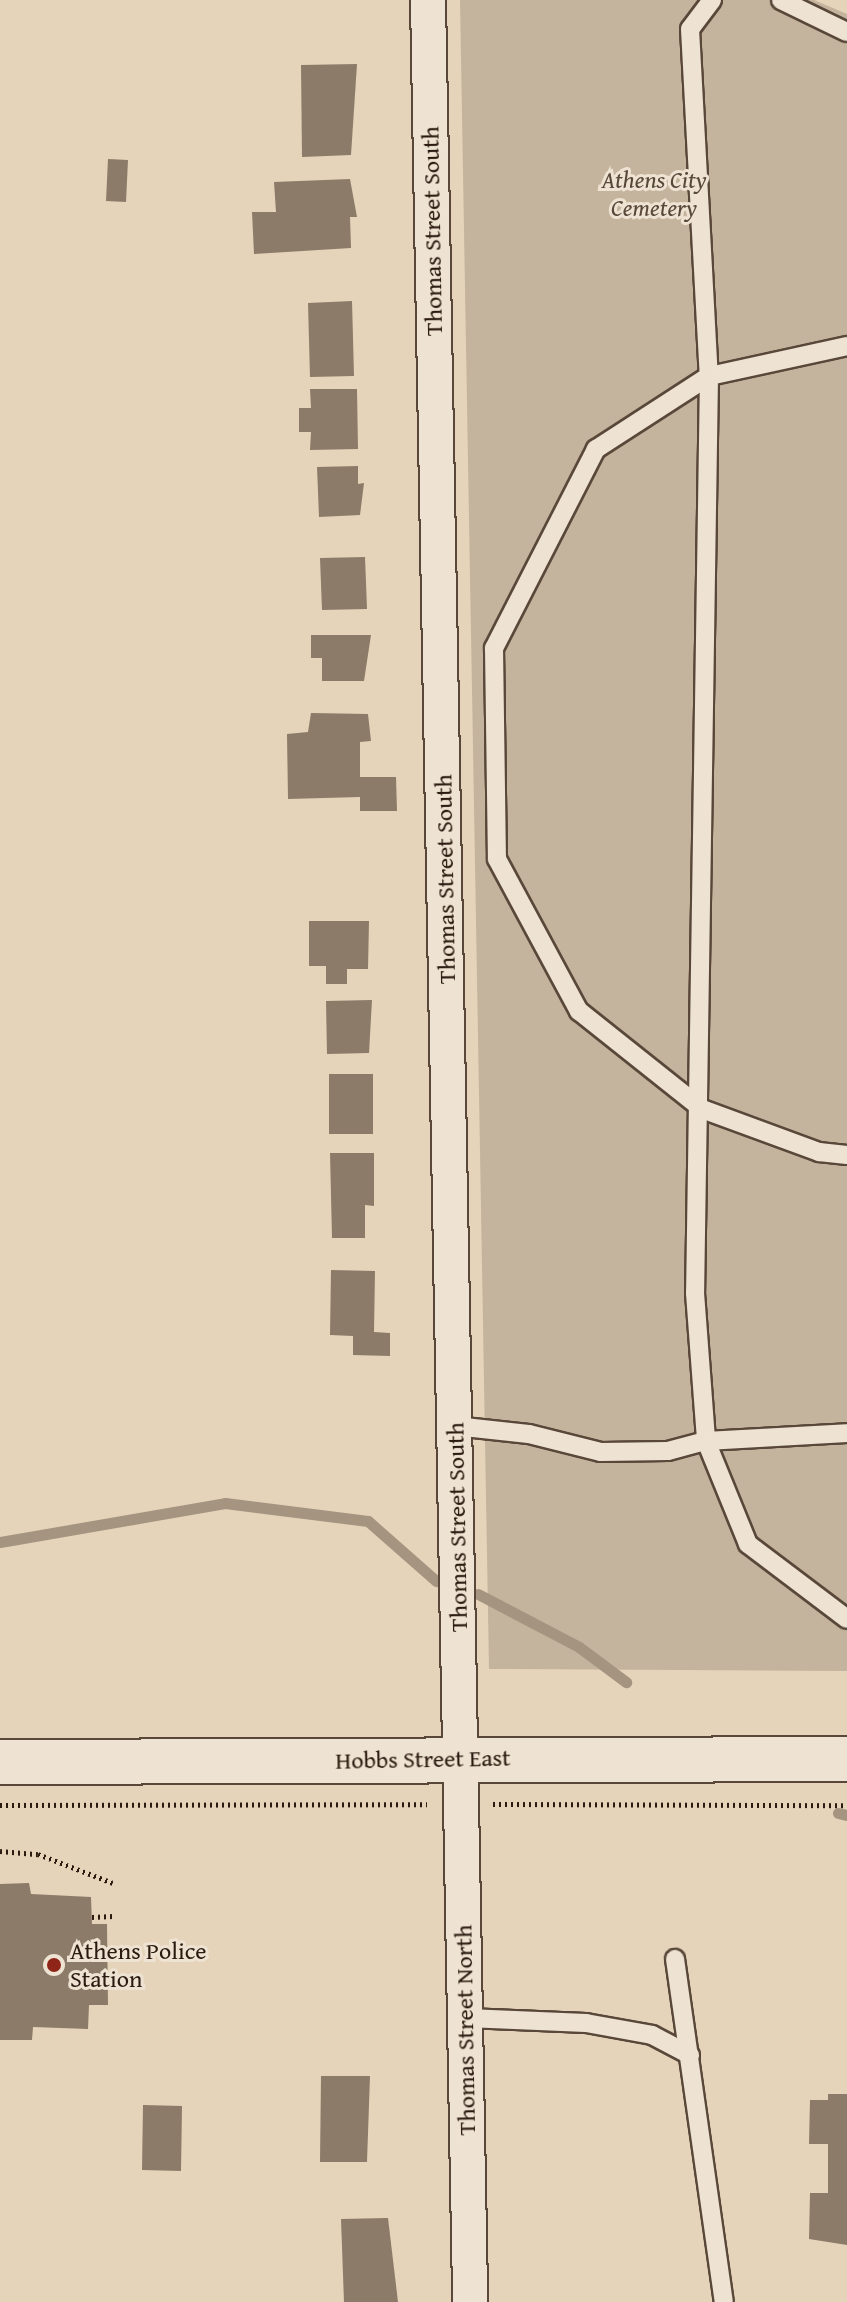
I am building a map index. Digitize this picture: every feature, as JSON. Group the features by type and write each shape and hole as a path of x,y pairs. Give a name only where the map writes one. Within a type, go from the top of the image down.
{"main road":[{"name":"Hobbs Street East","path":"0,1762 847,1759"}],"street":[{"name":"Thomas Street South","path":"428,0 464,1758"},
{"name":"Thomas Street North","path":"464,1758 458,1804 467,2018 470,2302"}],"lane":[{"path":"712,0 690,29 709,376 702,1109 695,1293 706,1441 748,1544 847,1619"},
{"path":"781,0 847,32"},
{"path":"847,346 709,376 596,449 494,648 497,859 579,1011 702,1109 819,1152 847,1155"},
{"path":"455,1426 529,1434 601,1452 668,1451 706,1441 847,1433"},
{"path":"675,1959 724,2302"},
{"path":"467,2018 586,2023 652,2035 690,2055"}],"path":[{"path":"0,1851 38,1854 113,1883"},
{"path":"92,1917 113,1916"}],"green space":[{"name":"Athens City Cemetery","path":"460,0 814,0 847,14 847,1671 489,1669"}],"building":[{"path":"357,64 351,155 302,157 301,65"},
{"path":"108,159 128,160 126,202 106,201"},
{"path":"350,179 357,217 350,217 351,248 254,254 252,212 276,212 274,182"},
{"path":"352,301 354,376 310,377 308,303"},
{"path":"310,389 357,389 358,449 310,450 311,432 299,432 299,408 311,408"},
{"path":"358,466 358,484 364,483 360,515 319,517 317,467"},
{"path":"365,557 367,609 322,610 320,558"},
{"path":"311,635 371,635 364,681 322,681 322,658 311,658"},
{"path":"311,713 368,714 371,741 360,742 360,777 396,777 397,811 360,811 360,797 288,799 287,734 308,732"},
{"path":"309,921 369,921 368,969 347,969 347,984 326,984 326,966 309,966"},
{"path":"372,1000 369,1053 327,1054 326,1001"},
{"path":"329,1074 373,1074 373,1134 329,1134"},
{"path":"330,1153 374,1153 374,1206 365,1205 365,1238 332,1238"},
{"path":"331,1270 375,1271 374,1332 390,1333 390,1356 353,1355 353,1336 330,1335"},
{"name":"Athens Police Station","path":"29,1883 31,1894 91,1897 92,1924 107,1924 108,2005 89,2005 88,2029 33,2027 32,2040 0,2040 0,1884"},
{"path":"321,2076 370,2076 367,2162 320,2162"},
{"path":"828,2094 847,2094 847,2245 809,2239 810,2193 828,2193 828,2144 809,2144 810,2100 828,2100"},
{"path":"143,2105 182,2106 181,2171 142,2170"},
{"path":"388,2218 398,2302 344,2302 341,2219"}],"waterway":[{"path":"0,1542 225,1503 368,1521 436,1581"},
{"path":"478,1594 579,1647 626,1682"},
{"path":"838,1813 847,1815"}],"place":[{"name":"Athens Police Station","path":"54,1965"}]}
